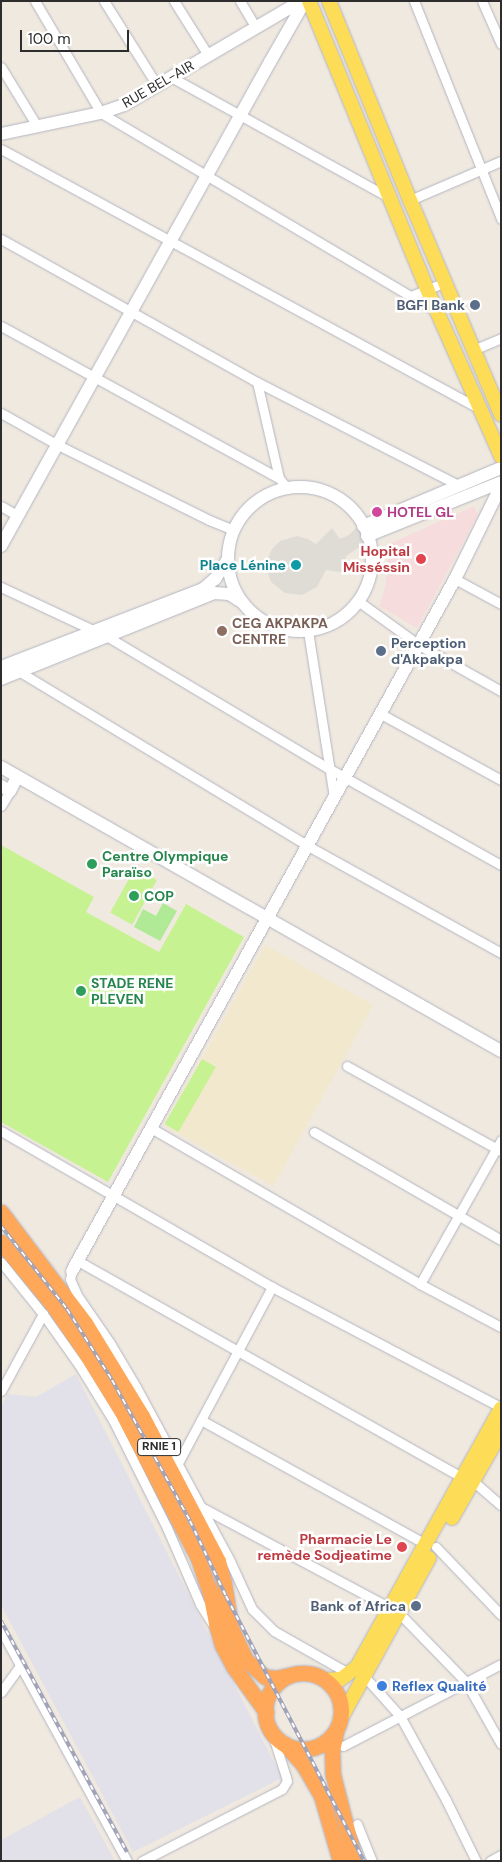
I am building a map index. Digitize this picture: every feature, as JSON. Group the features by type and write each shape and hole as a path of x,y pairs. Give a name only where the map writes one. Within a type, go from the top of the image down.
{"highway":[{"name":"RNIE 1","path":"1,1212 85,1323 142,1416 218,1560 231,1628 246,1660 264,1677 276,1678 311,1674 325,1680"},
{"name":"RNIE 1","path":"1,1242 52,1304 87,1354 122,1412 173,1524 206,1580 218,1631 233,1666 266,1712 271,1730 304,1766 321,1796 340,1861"},
{"path":"266,1712 272,1690 281,1680 290,1676"},
{"path":"325,1680 333,1687 339,1700 338,1725 332,1751 333,1775 356,1861"},
{"path":"284,1743 297,1748 314,1747 327,1740 338,1725"}],"main road":[{"path":"307,1 438,313 501,456"},
{"path":"329,1 410,200 501,414"},
{"path":"338,1725 361,1672 468,1480 501,1408"},
{"path":"468,1480 501,1432"},
{"path":"325,1680 341,1679 361,1672"}],"street":[{"path":"35,1 101,113 438,313"},
{"path":"104,1 157,85"},
{"path":"174,1 208,56"},
{"path":"240,1 256,28"},
{"name":"RUE BEL-AIR","path":"1,134 101,113 124,105 301,1"},
{"path":"1,546 207,176 307,1"},
{"path":"414,1 501,219"},
{"path":"482,1 501,44"},
{"path":"1,67 37,126"},
{"path":"172,77 391,199"},
{"path":"1,149 481,410"},
{"path":"410,200 501,161"},
{"path":"1,239 258,382 458,485"},
{"path":"411,296 445,282"},
{"path":"1,326 283,483 330,494 349,507 365,531 371,555 371,569 365,589 358,601 336,621 308,630 294,631 272,626 229,594 214,593 1,679"},
{"path":"473,350 501,338"},
{"path":"258,382 283,483"},
{"path":"1,413 209,520 234,530"},
{"path":"365,531 458,485 501,468"},
{"path":"242,602 232,580 228,560 234,530 243,515 255,502 283,483"},
{"path":"365,531 501,484"},
{"path":"476,1861 446,1800 400,1716 361,1672 341,1669 274,1631 259,1619 246,1599 229,1559 178,1463 124,1366 77,1295 70,1279 75,1266 114,1195 419,645 455,578 501,484"},
{"path":"1,506 18,516"},
{"path":"3,665 203,589 215,578 228,560"},
{"path":"455,578 501,604"},
{"path":"1,586 93,630"},
{"path":"358,601 419,645 501,691"},
{"path":"308,630 334,797"},
{"path":"108,637 345,778 501,865"},
{"path":"20,672 308,846 501,953"},
{"path":"381,714 501,780"},
{"path":"1,767 501,1051"},
{"path":"1,806 5,788 17,777"},
{"path":"347,1066 499,1146 420,1284"},
{"path":"151,1128 420,1284 501,1327"},
{"path":"1,1131 272,1287 501,1408"},
{"path":"314,1132 501,1240"},
{"path":"1,1262 43,1314 79,1365 173,1524"},
{"path":"75,1266 238,1351 468,1480 501,1504"},
{"path":"178,1463 272,1287"},
{"path":"1,1390 43,1314"},
{"path":"201,1420 431,1546 501,1615"},
{"path":"200,1506 395,1610 466,1682 501,1744"},
{"path":"1,1630 127,1861"},
{"path":"1,1692 21,1664"},
{"path":"342,1746 501,1664"},
{"path":"142,1861 282,1789 287,1781 271,1730"},
{"path":"357,1824 372,1861"},
{"path":"490,1861 501,1855"}],"shaded area":[{"name":"Hopital Misséssin","path":"474,506 478,515 417,628 379,606 388,569 387,545"},
{"path":"361,523 369,541 346,556 347,573 326,570 317,587 302,595 285,593 271,582 267,571 267,560 272,549 280,541 297,536 308,539 316,544 332,528 340,539 349,535"},
{"path":"265,945 373,1005 273,1186 165,1126"},
{"path":"76,1374 282,1778 133,1852 1,1605 1,1406 8,1394 36,1397"},
{"path":"80,1797 115,1861 1,1861 1,1840"}],"green space":[{"path":"1,845 94,897 86,912 159,952 186,904 244,937 108,1182 1,1122"},
{"name":"COP","path":"135,868 157,880 132,925 110,913"},
{"path":"163,903 177,911 160,941 134,927 143,909 156,916"},
{"path":"202,1059 216,1067 178,1132 164,1124"}],"railway":[{"path":"1,1226 67,1309 112,1380 190,1521 226,1596 364,1861"},
{"path":"1,1621 127,1852"}],"place":[{"name":"BGFI Bank","path":"475,305"},
{"name":"HOTEL GL","path":"377,512"},
{"name":"Hopital Misséssin","path":"421,559"},
{"name":"Place Lénine","path":"296,565"},
{"name":"CEG AKPAKPA CENTRE","path":"222,631"},
{"name":"Perception d'Akpakpa","path":"381,651"},
{"name":"Centre Olympique Paraïso","path":"92,864"},
{"name":"COP","path":"134,896"},
{"name":"STADE RENE PLEVEN","path":"81,991"},
{"name":"Pharmacie Le remède Sodjeatime","path":"402,1547"},
{"name":"Bank of Africa","path":"416,1606"},
{"name":"Reflex Qualité","path":"382,1686"}]}
